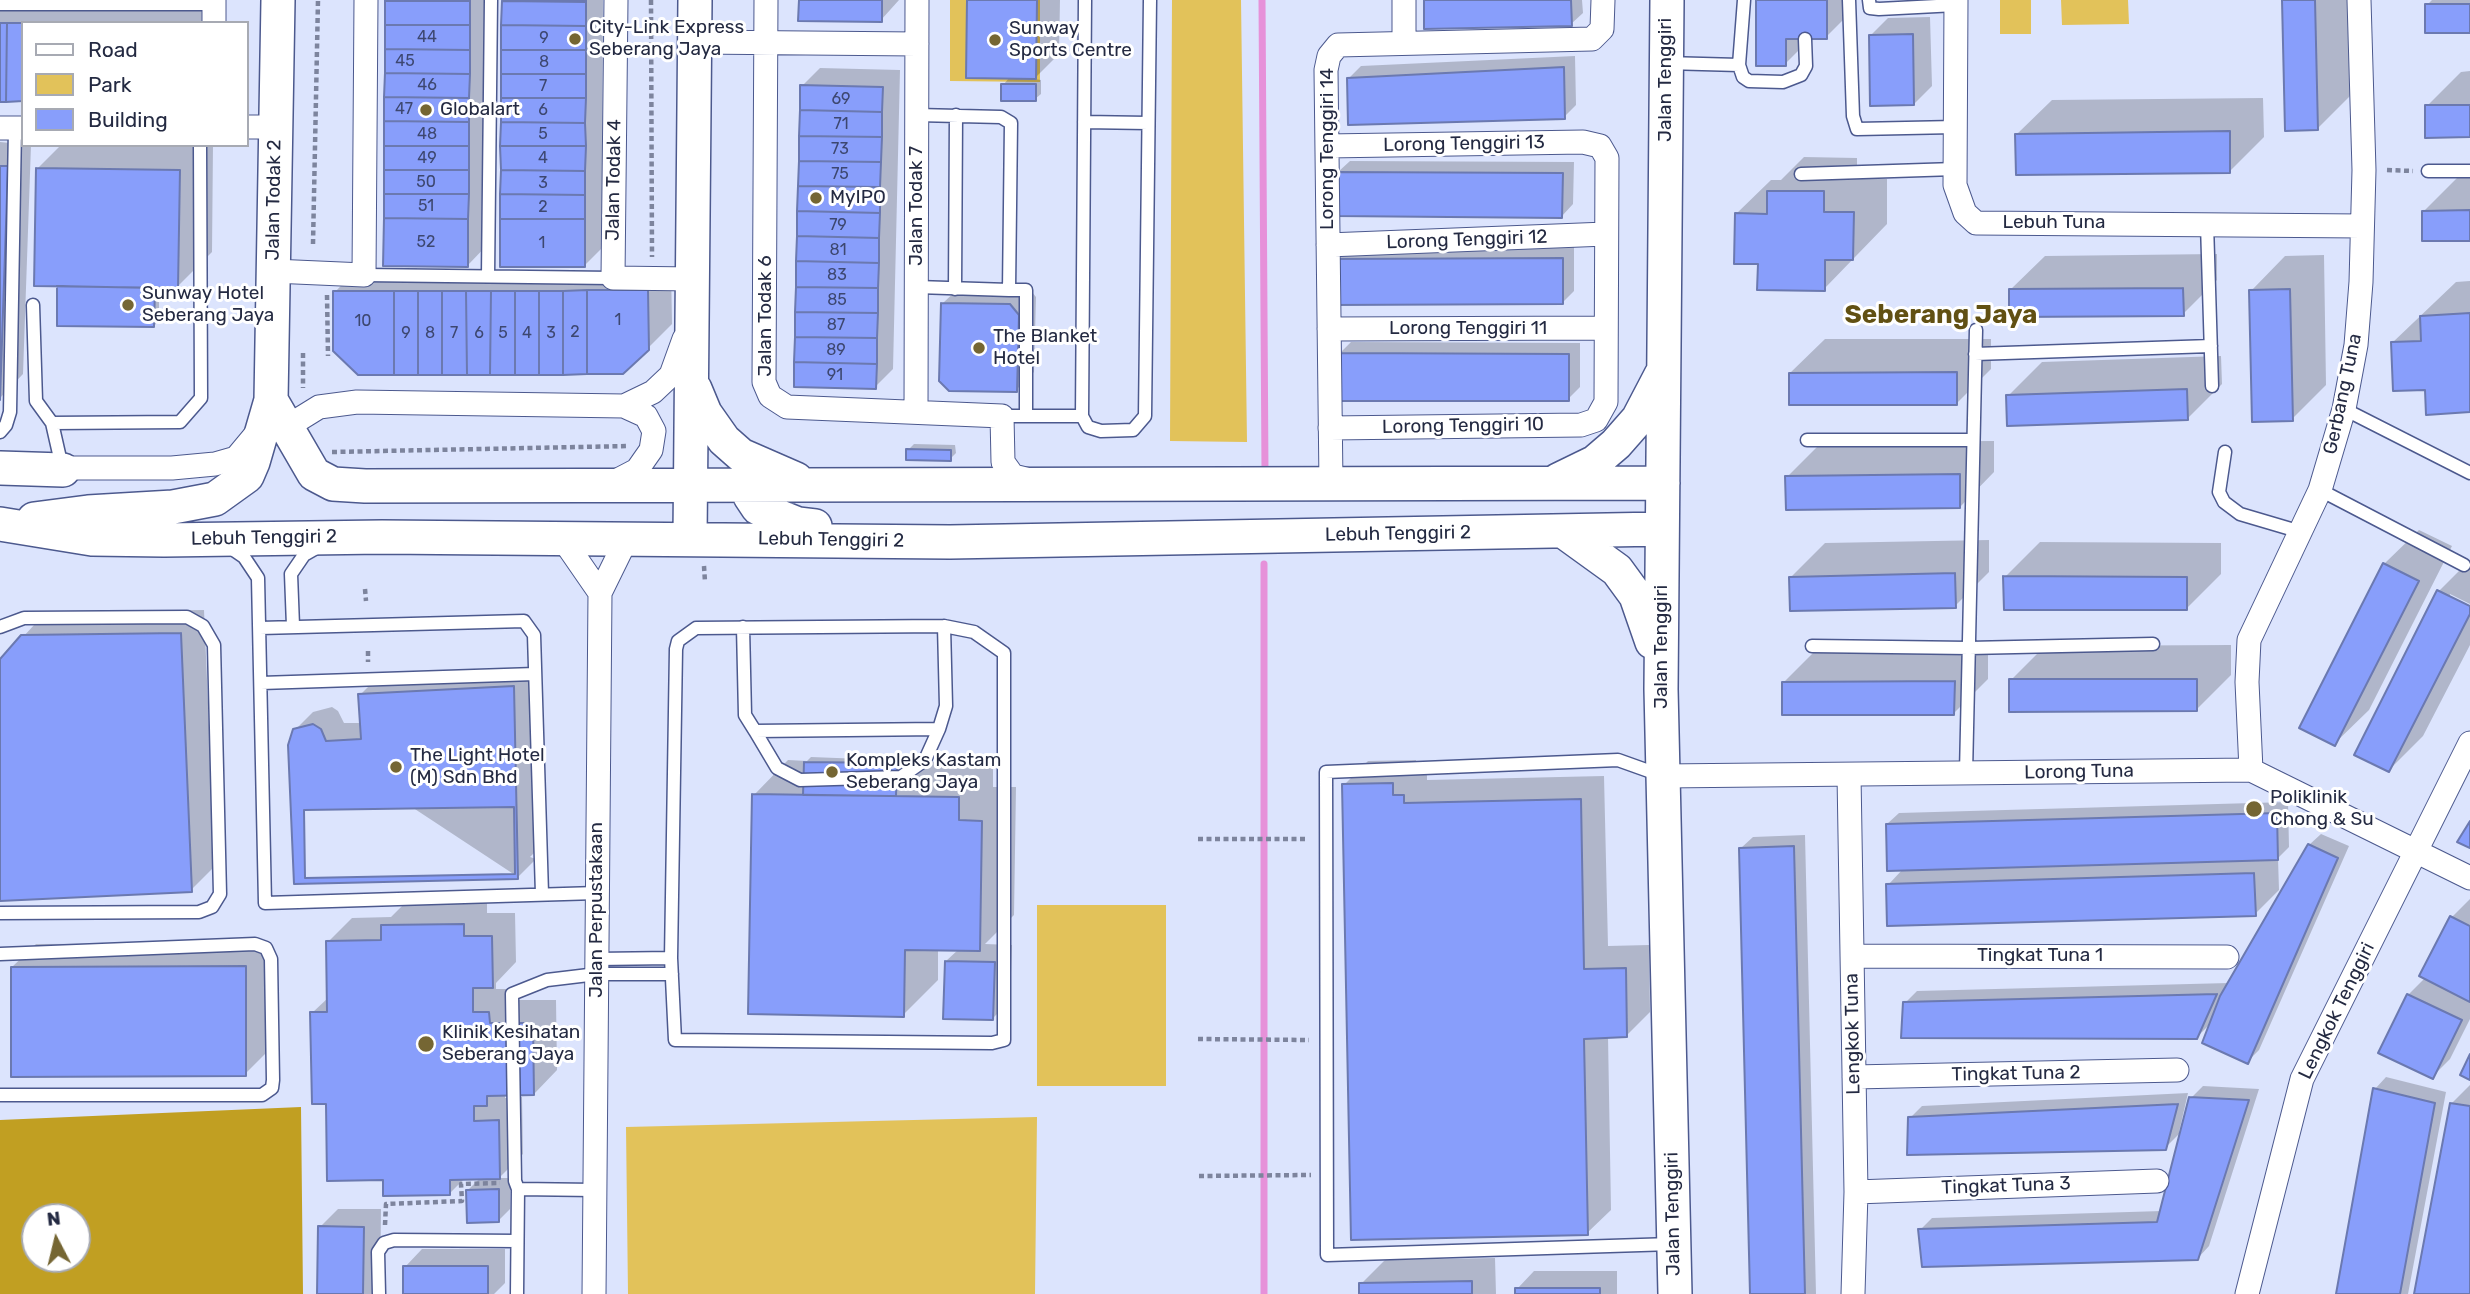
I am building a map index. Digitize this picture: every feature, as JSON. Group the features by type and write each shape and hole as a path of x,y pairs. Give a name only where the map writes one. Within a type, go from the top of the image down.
{"street":[{"path":"273,271 364,275 366,0"},
{"name":"Jalan Todak 4","path":"613,278 616,0"},
{"path":"690,538 695,279 695,0"},
{"name":"Jalan Todak 6","path":"766,0 764,382 770,396 787,407 1002,416"},
{"name":"Jalan Todak 7","path":"916,412 917,0"},
{"path":"1404,0 1404,43"},
{"name":"Lorong Tenggiri 14","path":"1331,484 1326,70 1329,56 1338,45 1592,39 1602,29 1603,0"},
{"name":"Jalan Tenggiri","path":"1667,0 1661,689 1675,1294"},
{"name":"Gerbang Tuna","path":"2251,770 2247,682 2249,640 2320,490 2344,409 2356,345 2364,170 2359,0"},
{"name":"Jalan Todak 2","path":"275,415 273,271 261,127 277,2"},
{"name":"Lebuh Tuna","path":"1956,2 1955,185 1965,213 1976,223 2362,226"},
{"path":"695,42 917,44"},
{"name":"Lorong Tenggiri 13","path":"1327,146 1583,142 1600,146 1607,158 1606,234"},
{"path":"1606,234 1606,328"},
{"name":"Lorong Tenggiri 12","path":"1328,245 1606,234"},
{"path":"613,278 695,279"},
{"path":"624,406 653,392 671,375 682,352 695,279"},
{"name":"Lorong Tenggiri 11","path":"1329,329 1606,328"},
{"name":"Lorong Tenggiri 10","path":"1330,428 1581,425 1596,420 1606,402 1606,328"},
{"path":"1552,483 1595,462 1616,444 1639,419 1664,369"},
{"path":"693,385 705,413 724,440 741,454 811,485"},
{"path":"0,468 172,468 215,464 236,458 275,415 357,402 624,406 646,416 654,431 651,450 638,470 606,486"},
{"path":"275,415 314,474 333,484 461,488 1663,483"},
{"name":"Lebuh Tenggiri 2","path":"0,524 88,512 173,507 215,499 247,476 275,415"},
{"path":"1002,416 1003,462 1013,477 1048,484"},
{"path":"0,461 63,470"},
{"path":"1552,483 1590,499 1595,512 1595,530"},
{"path":"749,485 750,496 758,508 798,524 950,542"},
{"name":"Lebuh Tenggiri 2","path":"0,524 92,539 690,538 950,542 1662,529"},
{"path":"1563,531 1616,570 1636,596 1650,629 1661,689"},
{"path":"562,538 600,593 627,538"},
{"name":"Jalan Perpustakaan","path":"594,1294 600,593"},
{"name":"Lengkok Tenggiri","path":"2246,1294 2302,1079 2470,743"},
{"name":"Lorong Tuna","path":"1663,776 2251,770 2470,877"},
{"name":"Lengkok Tuna","path":"1849,775 1856,1192 1853,1294"},
{"name":"Tingkat Tuna 1","path":"1852,956 2227,957"},
{"name":"Tingkat Tuna 2","path":"1854,1077 2178,1070"},
{"name":"Tingkat Tuna 3","path":"1856,1192 2157,1181"}],"lane":[{"path":"488,276 491,0"},
{"path":"1085,0 1082,416 1088,427 1101,431 1133,430 1144,416 1150,0"},
{"path":"1744,0 1739,65 1743,77 1749,82 1783,82 1801,75 1806,66 1805,39"},
{"path":"1849,0 1853,116 1857,129 1955,127"},
{"path":"1869,0 1870,8 1879,9 1956,2"},
{"path":"0,4 214,9"},
{"path":"1666,63 1739,65"},
{"path":"917,115 1000,117 1011,123 1009,290"},
{"path":"955,289 956,115"},
{"path":"1084,122 1148,123"},
{"path":"0,432 6,425 10,412 13,128"},
{"path":"52,423 180,422 201,398 200,147"},
{"path":"1801,174 1955,169"},
{"path":"2428,171 2470,171"},
{"path":"2207,224 2212,386"},
{"path":"364,275 613,278"},
{"path":"917,287 1026,290 1026,416"},
{"path":"33,305 36,401 52,423 63,470"},
{"path":"1966,773 1976,330"},
{"path":"1975,354 2211,346"},
{"path":"2344,409 2470,473"},
{"path":"1002,416 1082,416"},
{"path":"1807,440 1973,440"},
{"path":"2225,452 2219,492 2224,502 2240,514 2301,532"},
{"path":"2320,490 2464,565"},
{"path":"293,625 291,574 304,555 333,537"},
{"path":"216,538 244,557 258,578 265,903 597,893"},
{"path":"0,627 24,618 187,617 203,626 214,645 220,894 212,907 199,912 0,914"},
{"path":"260,628 293,625 524,621 534,635 542,894"},
{"path":"743,627 745,715 777,768 800,780 901,777 925,760 939,730 946,706 944,626"},
{"path":"944,626 974,632 1004,653 1004,1040 992,1043 675,1040 671,958 676,649 685,634 696,628 743,627 944,626"},
{"path":"1812,646 1969,648 2153,644"},
{"path":"261,683 535,674"},
{"path":"755,731 939,730"},
{"path":"1663,776 1618,760 1326,772 1325,1174 1327,1255 1674,1244"},
{"path":"0,954 255,944 266,948 271,959 274,1080 272,1088 262,1096 0,1095"},
{"path":"517,1294 518,1189 514,1181 512,995 536,983 597,967 671,958"},
{"path":"597,967 672,974"},
{"path":"518,1189 595,1190"},
{"path":"379,1294 378,1252 384,1243 394,1240 517,1241"}],"path":[{"path":"313,244 318,0"},
{"path":"651,0 652,278"},
{"path":"2364,170 2428,171"},
{"path":"327,273 328,356"},
{"path":"334,452 629,446"},
{"path":"365,589 366,601"},
{"path":"1198,839 1327,838"},
{"path":"1198,1039 1326,1041"},
{"path":"384,1243 386,1204 462,1201 461,1184 503,1183 503,1171"},
{"path":"1199,1176 1325,1174"}],"green space":[{"name":"Sunway Sports Centre","path":"950,0 1040,0 1040,82 950,81"},
{"path":"1172,0 1241,0 1247,442 1170,441"},
{"path":"2000,0 2031,0 2031,34 2000,34"},
{"path":"2061,0 2128,0 2129,24 2062,25"},
{"path":"1037,905 1166,905 1166,1086 1037,1086"},
{"path":"1037,1117 1035,1294 628,1294 626,1127"}],"shaded area":[{"path":"301,1107 303,1294 0,1294 0,1120"}],"building":[{"path":"470,0 470,1 385,1"},
{"path":"502,0 586,0 586,2"},
{"path":"799,0 882,0 882,22 798,21"},
{"name":"Sunway Sports Centre","path":"967,0 1037,0 1036,79 966,78"},
{"path":"1424,0 1571,0 1572,26 1424,29"},
{"path":"1756,0 1827,0 1827,39 1786,39 1786,66 1756,66"},
{"path":"2282,0 2315,0 2318,130 2285,131"},
{"path":"385,1 470,1 470,25 385,25"},
{"path":"502,1 586,2 586,26 501,25"},
{"path":"2425,4 2470,4 2470,33 2425,33"},
{"path":"0,23 7,23 6,102 0,102"},
{"path":"7,23 21,23 21,101 6,102"},
{"path":"385,25 470,25 470,50 385,49"},
{"path":"501,25 586,26 586,50 501,50"},
{"path":"1913,34 1914,105 1870,106 1869,35"},
{"path":"385,49 470,50 470,74 385,73"},
{"path":"501,50 586,50 586,74 501,74"},
{"path":"1564,67 1565,119 1348,125 1347,78"},
{"path":"385,73 470,74 469,98 384,97"},
{"path":"501,74 586,74 586,98 501,98"},
{"path":"1001,84 1036,84 1036,101 1001,101"},
{"path":"800,85 883,87 882,112 800,110"},
{"path":"384,97 469,98 469,122 384,121"},
{"path":"501,98 586,98 585,123 501,122"},
{"path":"2425,105 2470,105 2470,137 2425,138"},
{"path":"800,110 882,112 882,137 799,136"},
{"path":"384,121 469,122 469,146 384,146"},
{"path":"501,122 585,123 586,146 500,146"},
{"path":"2230,131 2230,173 2016,175 2015,134"},
{"path":"799,136 882,137 881,162 799,161"},
{"path":"384,146 469,146 469,170 384,170"},
{"path":"500,146 586,146 585,171 501,170"},
{"path":"799,161 881,162 880,187 798,186"},
{"path":"0,166 8,166 0,400"},
{"path":"36,168 180,170 178,288 34,286"},
{"path":"384,170 469,170 469,194 384,194"},
{"path":"501,170 585,171 585,195 500,194"},
{"path":"1336,172 1563,173 1562,218 1336,216"},
{"path":"798,186 880,187 880,213 797,211"},
{"path":"1767,191 1824,191 1824,212 1854,212 1853,260 1825,260 1825,291 1757,290 1758,264 1734,264 1735,213 1767,214"},
{"path":"384,194 469,194 468,219 384,218"},
{"path":"500,194 585,195 585,219 500,219"},
{"path":"2470,210 2470,241 2422,241 2422,211"},
{"path":"797,211 880,213 879,238 797,236"},
{"path":"384,218 468,219 468,267 383,266"},
{"path":"500,219 585,219 585,267 500,267"},
{"path":"797,236 879,238 879,263 796,261"},
{"path":"1563,258 1563,304 1330,305 1330,259"},
{"path":"796,261 879,263 878,288 796,287"},
{"path":"57,286 155,288 154,327 57,326"},
{"path":"796,287 878,288 878,313 795,312"},
{"path":"2183,288 2184,316 2009,317 2009,289"},
{"path":"2290,289 2293,421 2252,422 2249,290"},
{"path":"587,290 648,290 649,350 623,374 587,374"},
{"path":"587,290 587,374 563,375 563,291"},
{"path":"333,291 394,291 394,375 358,375 333,351"},
{"path":"394,291 418,291 418,375 394,375"},
{"path":"418,291 442,291 442,375 418,375"},
{"path":"442,291 466,291 467,375 442,375"},
{"path":"466,291 491,291 490,375 467,375"},
{"path":"491,291 515,291 515,375 490,375"},
{"path":"515,291 539,291 539,375 515,375"},
{"path":"539,291 563,291 563,375 539,375"},
{"name":"The Blanket Hotel","path":"941,303 1010,304 1019,315 1017,392 949,391 939,381"},
{"path":"795,312 878,313 877,338 795,337"},
{"path":"2470,313 2470,412 2426,415 2425,390 2393,391 2391,342 2421,341 2420,316"},
{"path":"795,337 877,338 877,364 794,362"},
{"path":"1338,353 1569,354 1569,401 1337,401"},
{"path":"794,362 877,364 876,389 794,387"},
{"path":"1957,372 1957,405 1789,405 1789,373"},
{"path":"2187,389 2188,420 2007,426 2006,395"},
{"path":"906,449 951,450 951,461 906,460"},
{"path":"1960,474 1960,508 1786,510 1785,476"},
{"path":"2383,563 2419,581 2335,746 2299,728"},
{"path":"1955,573 1956,608 1790,611 1789,577"},
{"path":"2003,576 2187,577 2187,610 2004,610"},
{"path":"2437,590 2470,606 2470,614 2389,772 2354,755"},
{"path":"181,633 192,892 0,901 0,659 21,635"},
{"path":"2009,679 2197,679 2197,711 2009,712"},
{"path":"1955,681 1954,715 1782,715 1782,682"},
{"path":"514,686 518,879 294,884 288,745 293,729 313,724 321,729 326,741 361,739 358,694"},
{"path":"804,762 897,763 896,796 803,795"},
{"path":"1393,783 1393,795 1404,795 1404,803 1581,799 1584,969 1626,968 1627,1037 1584,1039 1588,1235 1351,1240 1342,784"},
{"path":"752,794 959,797 959,820 982,821 980,951 905,950 904,1017 748,1014"},
{"path":"514,807 515,874 305,878 304,810"},
{"path":"2277,813 2278,860 1887,871 1886,824"},
{"path":"2470,821 2470,848 2457,842"},
{"path":"2308,844 2338,858 2248,1064 2202,1043 2220,996"},
{"path":"1794,846 1805,1294 1750,1294 1739,848"},
{"path":"2254,873 2256,916 1887,926 1886,884"},
{"path":"2450,916 2470,926 2470,1002 2419,976"},
{"path":"464,924 464,936 492,936 493,988 473,988 473,1012 489,1012 490,1023 533,1023 534,1095 487,1096 487,1106 474,1106 474,1121 499,1120 500,1179 450,1180 450,1195 383,1196 383,1180 327,1181 326,1104 312,1104 310,1012 327,1012 326,941 381,940 381,925"},
{"path":"945,961 995,962 993,1020 943,1019"},
{"path":"246,966 246,1076 11,1077 11,967"},
{"path":"2217,994 2197,1039 1901,1038 1903,1002"},
{"path":"2407,994 2462,1020 2433,1079 2378,1053"},
{"path":"2470,1054 2470,1080 2460,1075"},
{"path":"2373,1088 2435,1103 2400,1294 2336,1294"},
{"path":"2189,1097 2249,1100 2198,1260 1922,1267 1918,1229 2157,1222"},
{"path":"2450,1103 2470,1106 2470,1294 2414,1294"},
{"path":"2178,1104 2166,1150 1907,1155 1908,1117"},
{"path":"499,1189 499,1222 467,1223 466,1190"},
{"path":"318,1226 364,1227 363,1294 317,1294"},
{"path":"403,1266 488,1266 488,1294 403,1294"},
{"path":"1472,1281 1472,1294 1359,1294 1359,1283"},
{"path":"1515,1288 1600,1288 1600,1294 1515,1294"}],"waterway":[{"path":"1262,0 1265,471"},
{"path":"1264,564 1264,1294"}],"place":[{"name":"City-Link Express Seberang Jaya","path":"575,39"},
{"name":"Sunway Sports Centre","path":"995,40"},
{"name":"Globalart","path":"426,110"},
{"name":"MyIPO","path":"816,198"},
{"name":"Sunway Hotel Seberang Jaya","path":"128,305"},
{"name":"The Blanket Hotel","path":"979,348"},
{"name":"The Light Hotel (M) Sdn Bhd","path":"396,767"},
{"name":"Kompleks Kastam Seberang Jaya","path":"832,772"},
{"name":"Poliklinik Chong & Su","path":"2254,809"},
{"name":"Klinik Kesihatan Seberang Jaya","path":"426,1044"}],"district":[{"name":"Seberang Jaya","path":"1941,315"}]}
